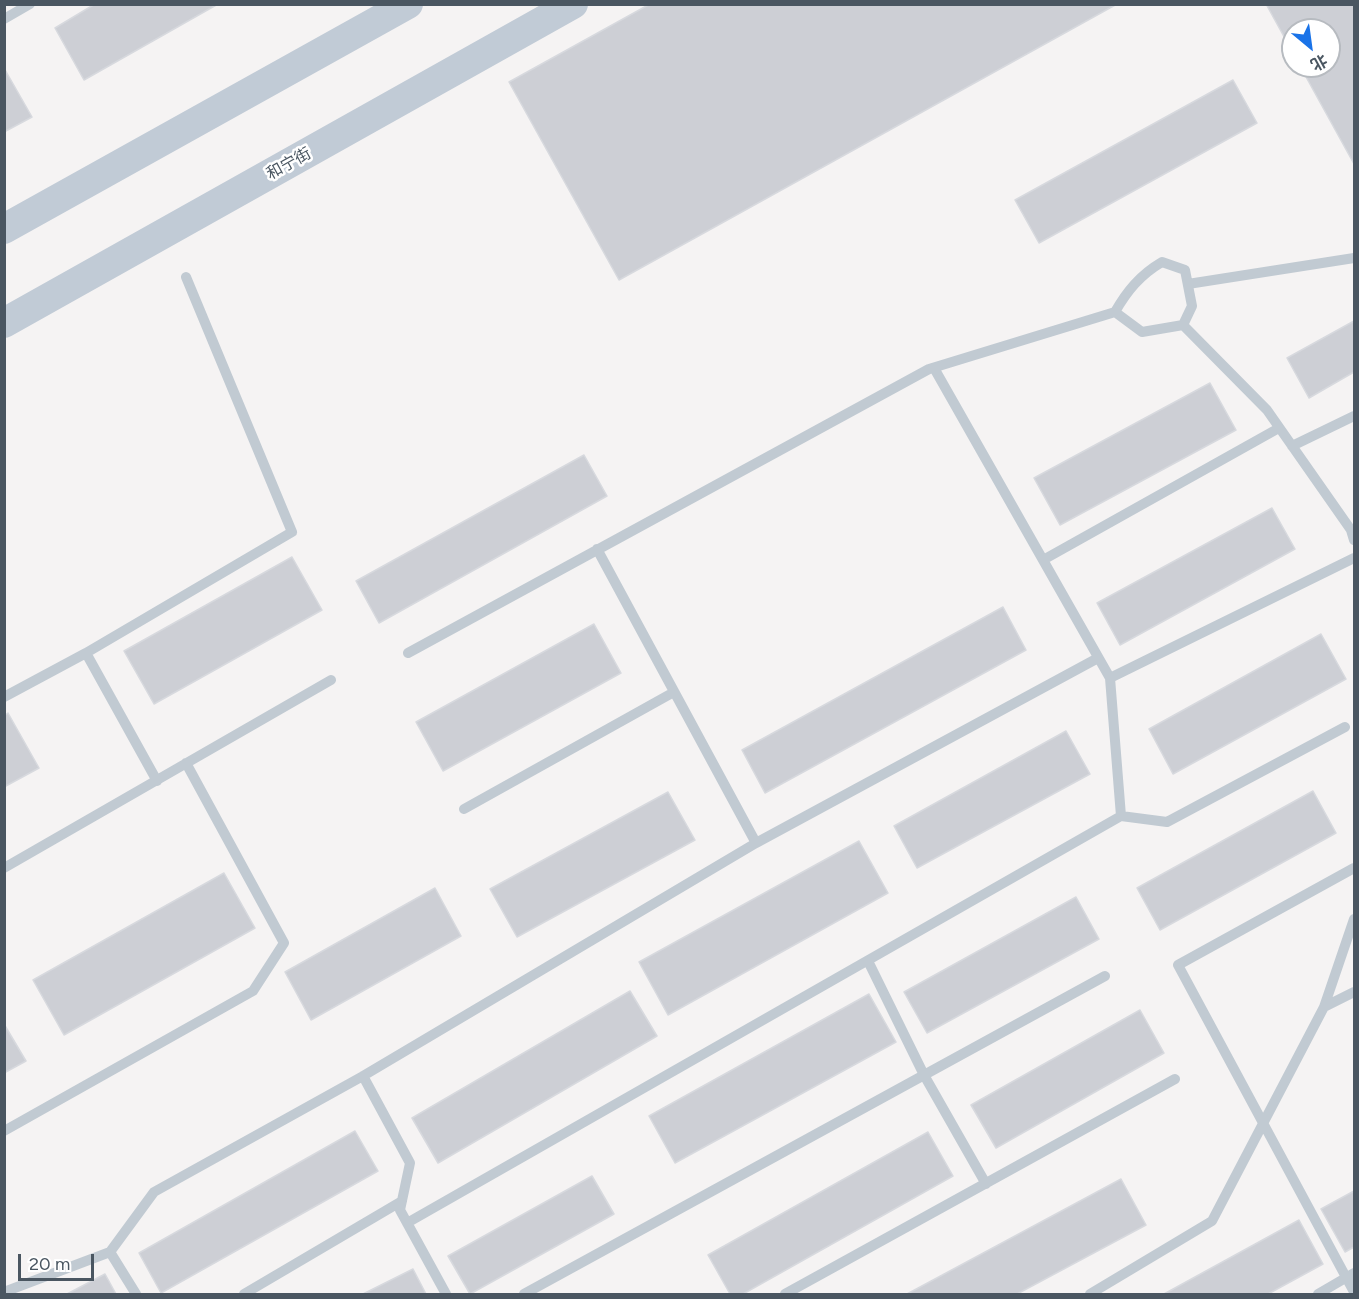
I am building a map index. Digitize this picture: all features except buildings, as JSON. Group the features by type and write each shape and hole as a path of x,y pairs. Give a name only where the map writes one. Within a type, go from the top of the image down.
{"main road":[{"path":"4,229 408,4"},
{"name":"和宁街","path":"4,323 573,4"}],"lane":[{"path":"4,19 30,4"},
{"path":"1188,284 1354,258"},
{"path":"408,653 934,368 1114,312 1128,291 1148,270 1162,262 1185,270 1192,306 1184,325"},
{"path":"4,697 86,653 292,532 186,277"},
{"path":"1114,312 1142,332 1184,325"},
{"path":"1184,325 1267,410 1351,530 1354,540"},
{"path":"934,368 1110,678 1121,816"},
{"path":"1292,446 1354,416"},
{"path":"1043,560 1280,428"},
{"path":"597,549 756,843"},
{"path":"1110,678 1354,558"},
{"path":"86,653 157,781"},
{"path":"4,1292 110,1252 154,1192 363,1076 756,843 1098,658"},
{"path":"4,868 331,680"},
{"path":"464,809 674,692"},
{"path":"407,1223 1121,816 1167,822 1345,727"},
{"path":"4,1131 253,991 284,943 186,763"},
{"path":"1354,868 1178,965 1263,1124 1350,1276 1354,1292"},
{"path":"1090,1294 1212,1221 1324,1007 1354,919"},
{"path":"868,960 924,1075 986,1184"},
{"path":"524,1294 1105,976"},
{"path":"1324,1007 1354,992"},
{"path":"363,1076 410,1163 400,1210 446,1294"},
{"path":"785,1294 1175,1079"},
{"path":"244,1294 402,1202"},
{"path":"110,1252 136,1294"},
{"path":"1318,1294 1350,1276"}]}
